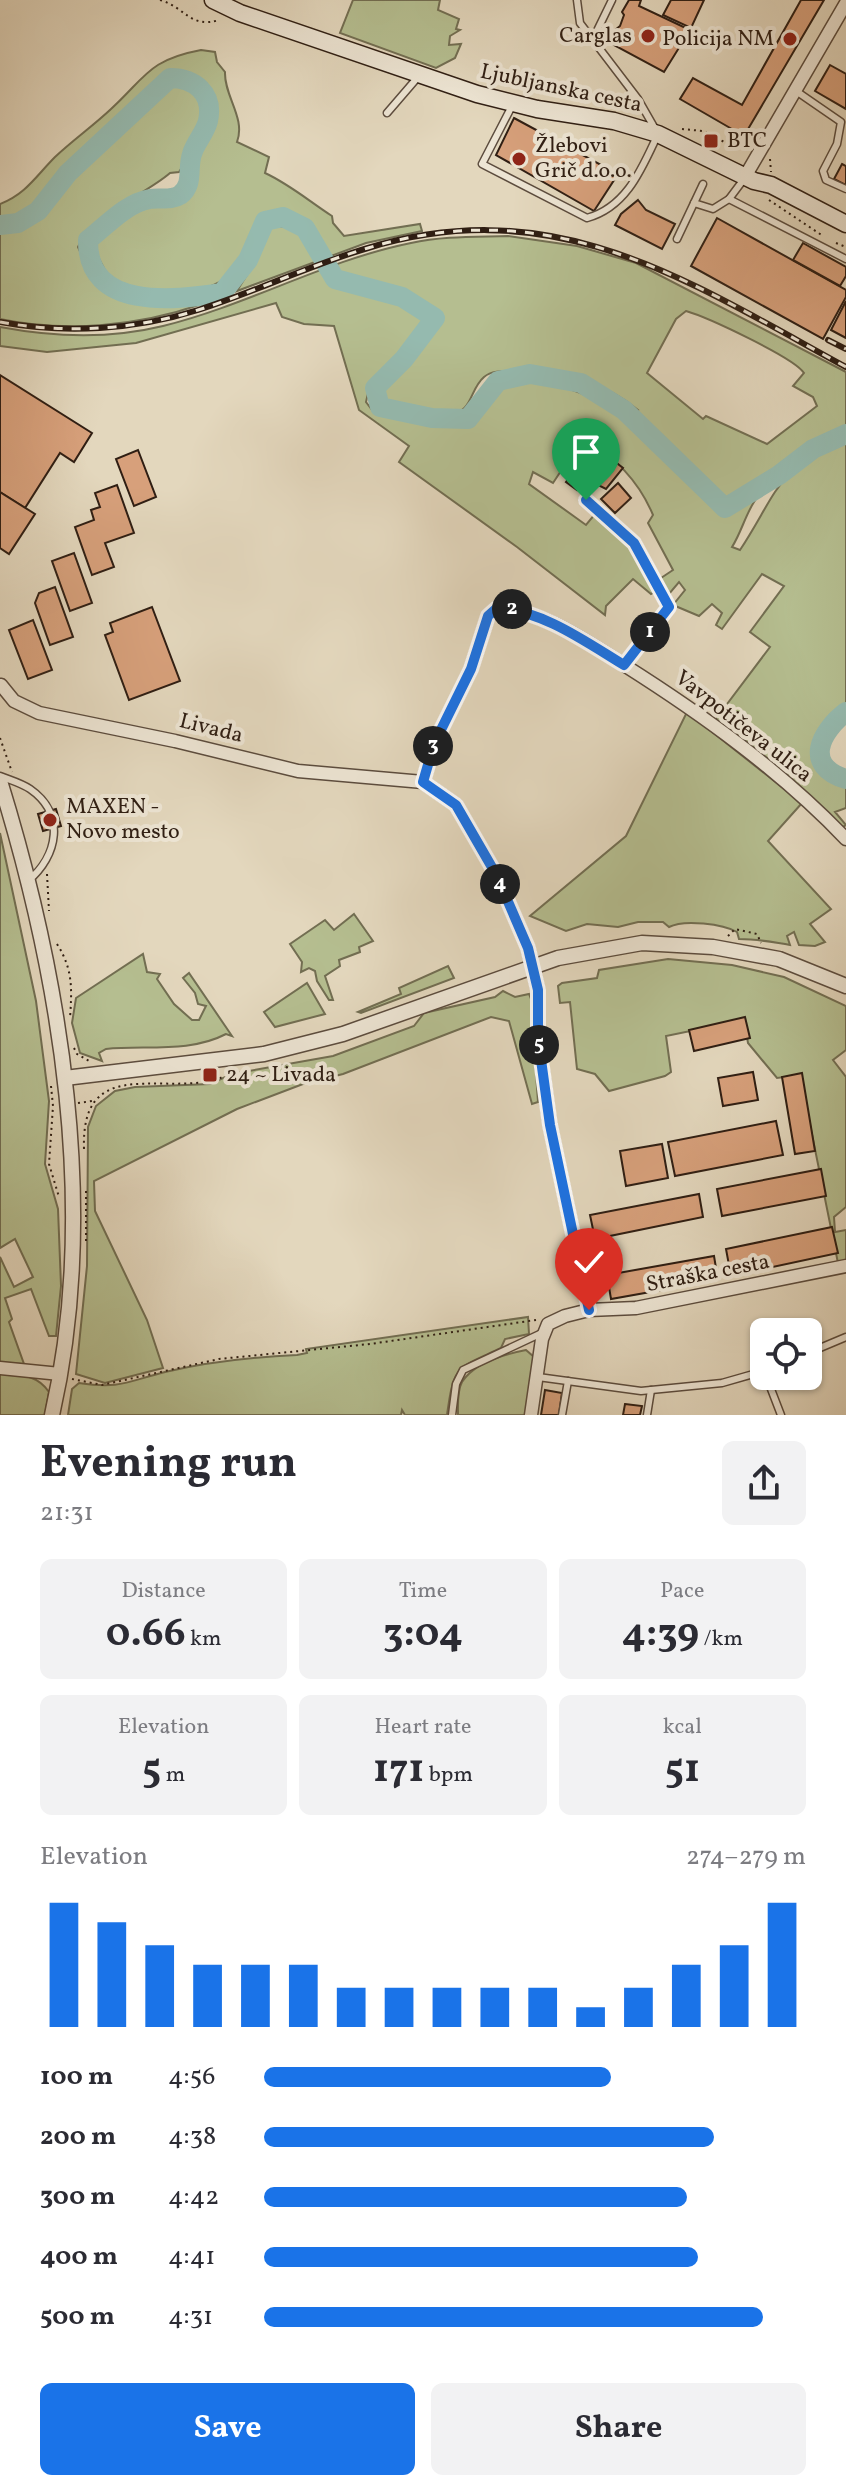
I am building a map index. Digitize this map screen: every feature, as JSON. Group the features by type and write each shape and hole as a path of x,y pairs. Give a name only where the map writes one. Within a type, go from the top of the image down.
{"main road":[{"name":"Ljubljanska cesta","path":"213,0 240,13 513,104 614,121 658,134 771,185 846,224"}],"street":[{"path":"746,175 846,3"},
{"path":"423,782 434,744 471,669 488,616 497,608 512,609 541,620 624,665 669,607 634,543 586,500"},
{"name":"Vavpotičeva ulica","path":"624,665 689,706 779,778 846,839"},
{"name":"Livada","path":"1,685 14,701 39,713 298,771 423,782 456,805 467,823 497,876 528,948 532,967"},
{"path":"0,778 28,881 58,1077 72,1228 67,1329 52,1415"},
{"path":"58,1077 264,1054 343,1034 584,951 642,943 713,947 779,959 846,986"},
{"path":"532,967 538,990 538,1038 550,1125 589,1310"},
{"name":"Straška cesta","path":"544,1332 548,1324 589,1310 636,1308 846,1266"},
{"path":"531,1415 544,1332"},
{"path":"0,1368 60,1374"}],"lane":[{"path":"593,39 612,0"},
{"path":"513,104 482,164 587,218 602,214 636,183 658,134 638,99 580,23 575,1"},
{"path":"387,113 420,74"},
{"path":"794,90 841,122 837,144 823,171 826,180 846,189"},
{"path":"694,203 713,209 729,199 746,175"},
{"path":"677,239 703,184"},
{"path":"729,199 846,259"},
{"path":"0,778 27,787 40,798 48,809 56,835 51,855 42,870 28,881"},
{"path":"452,1415 456,1384 463,1370 544,1332"},
{"path":"822,1347 846,1337"},
{"path":"538,1377 651,1390 750,1377"},
{"path":"562,1415 568,1381"},
{"path":"647,1415 651,1390"},
{"path":"771,1390 781,1415"}],"path":[{"path":"160,0 175,4 186,17 209,23"},
{"path":"680,129 703,131 736,148 744,148"},
{"path":"770,156 770,169 775,176"},
{"path":"765,196 822,236 846,247"},
{"path":"0,738 15,775"},
{"path":"48,875 49,915"},
{"path":"52,937 69,963 69,1024"},
{"path":"73,1046 77,1054 92,1062"},
{"path":"58,1077 49,1164 62,1206"},
{"path":"93,1101 105,1091 122,1086 217,1079"},
{"path":"60,1374 102,1385 219,1359 370,1344 537,1320"}],"green space":[{"path":"353,0 440,0 438,10 459,19 456,29 460,30 450,36 449,45 461,44 455,58 436,68 340,33"},
{"path":"201,50 215,52 217,62 225,72 239,124 237,142 269,157 265,173 332,216 333,223 344,236 420,224 422,231 366,243 237,291 268,231 281,226 303,234 313,229 298,219 268,212 257,224 239,266 214,285 197,291 160,295 126,290 112,284 95,251 96,243 106,232 141,209 175,200 189,191 197,155 212,123 212,101 207,84 194,76 173,72 158,81 80,154 35,209 0,221 0,204 24,190 55,157 149,71 170,59"},
{"path":"171,83 191,85 200,93 203,121 183,166 179,172 170,173 105,216 84,236 78,247 100,286 118,298 145,303 188,301 202,304 153,318 102,325 51,326 0,319 0,230 29,222 43,212 72,174 145,103"},
{"path":"508,236 577,246 636,263 846,372 846,429 806,450 772,478 751,507 732,547 740,550 771,498 791,472 805,460 846,439 846,707 829,723 815,745 822,767 846,784 846,808 835,812 846,825 841,828 715,720 770,647 750,632 784,586 762,574 722,629 716,625 722,613 712,604 699,616 673,605 685,590 679,582 669,594 658,580 673,570 648,523 653,515 647,502 624,471 584,436 553,483 533,472 529,484 586,525 595,514 631,547 656,591 651,594 633,579 606,606 605,615 399,462 409,446 359,410 334,326 304,324 282,317 276,303 136,343 47,352 0,346 0,327 82,335 143,330 226,307 379,251 435,239","holes":["686,311 750,339 797,366 804,373 793,386 813,397 817,406 767,444 706,416 703,419 647,373 676,319","405,352 410,357 381,390 381,400 447,416 467,405 479,382 487,375 498,371 531,371 564,375 595,384 638,410 633,415 565,387 530,381 491,386 475,416 463,423 423,422 372,410 366,402 370,384"]},
{"path":"687,712 802,803 768,841 831,909 810,924 825,942 815,946 799,945 794,932 787,936 790,945 739,939 737,932 731,929 693,923 669,927 663,922 638,922 618,927 587,924 566,931 530,916 626,836"},
{"path":"0,833 36,1001 49,1101 45,1164 58,1209 61,1286 56,1336 49,1336 31,1289 5,1298 12,1319 9,1322 24,1364 0,1363 0,1257 14,1287 33,1277 15,1239 0,1248"},
{"path":"354,914 373,941 359,947 360,952 339,960 340,966 325,976 333,1000 329,1000 317,981 315,971 309,968 301,972 302,962 290,944 325,920 334,930"},
{"path":"143,954 147,972 160,974 157,979 174,1004 192,1020 199,1020 206,1006 198,1004 195,993 183,978 189,973 232,1036 226,1034 182,1046 106,1049 99,1053 102,1061 80,1053 72,1023 76,998"},
{"path":"668,959 732,965 784,977 846,1006 846,1050 833,1060 846,1077 846,1207 834,1217 835,1232 846,1230 846,1266 839,1268 800,1075 777,1078 748,1043 744,1020 666,1036 671,1072 665,1076 609,1091 595,1074 577,1069 570,1002 560,1003 558,986 597,978 599,970"},
{"path":"448,966 454,978 358,1012 401,994 399,988"},
{"path":"307,983 325,1014 275,1027 264,1012"},
{"path":"503,991 515,997 529,994 531,999 538,1102 532,1104 509,1021 491,1017 343,1074 303,1084 237,1109 94,1181 95,1211 147,1320 163,1368 105,1383 76,1374 87,1266 88,1127 96,1106 115,1091 135,1087 210,1084 232,1074 333,1056 414,1026 424,1013 495,997"},
{"path":"528,1317 529,1334 505,1339 501,1348 460,1370 452,1386 447,1415 405,1415 402,1410 401,1415 68,1415 72,1389 79,1383 123,1384 197,1365 297,1355 307,1353 306,1349"},
{"path":"526,1350 534,1357 527,1415 458,1415 459,1390 467,1375 491,1360"},
{"path":"0,1373 28,1376 44,1386 49,1392 45,1415 0,1415"}],"building":[{"name":"Carglas","path":"629,0 641,0 639,6 690,30 664,72 610,43 610,34 620,26 624,15 622,12"},
{"path":"671,0 704,0 691,28 663,15"},
{"name":"Policija NM","path":"801,0 824,0 744,136 680,99 693,78 742,105"},
{"path":"830,65 846,74 846,109 815,91"},
{"path":"514,118 618,174 594,211 496,155"},
{"path":"842,164 846,166 846,185 834,179"},
{"path":"638,200 646,210 675,224 662,249 615,225 621,214"},
{"path":"717,218 846,290 846,297 823,339 691,266"},
{"path":"803,243 846,267 846,276 840,286 793,260"},
{"path":"846,301 846,338 831,330"},
{"path":"0,375 92,433 74,462 60,453 25,508 0,492"},
{"path":"138,450 156,497 134,506 116,459"},
{"path":"609,457 623,468 606,489 590,481"},
{"path":"574,471 585,479 577,490 566,482"},
{"path":"618,483 631,498 615,513 601,499"},
{"path":"117,485 134,533 105,543 114,567 92,575 75,527 94,520 91,510 100,507 95,493"},
{"path":"0,492 35,514 9,554 0,548"},
{"path":"74,553 92,603 70,611 52,561"},
{"path":"55,587 73,637 50,645 35,603 39,593"},
{"path":"152,607 180,681 129,700 105,635 113,632 110,623"},
{"path":"33,620 52,670 28,679 9,630"},
{"name":"MAXEN - Novo mesto","path":"56,809 61,826 43,831 38,814"},
{"path":"745,1017 750,1038 694,1051 689,1030"},
{"path":"753,1072 758,1100 723,1106 718,1078"},
{"path":"802,1073 815,1151 795,1154 782,1077"},
{"path":"776,1121 783,1155 675,1176 668,1142"},
{"path":"662,1144 668,1178 626,1186 620,1151"},
{"path":"821,1169 826,1196 722,1216 717,1189"},
{"path":"699,1194 703,1217 595,1239 590,1215"},
{"path":"832,1227 838,1253 731,1276 726,1249"},
{"path":"714,1256 718,1280 611,1299 607,1275"},
{"path":"545,1390 562,1393 559,1415 541,1415"},
{"path":"625,1404 642,1406 640,1415 623,1415"}],"waterway":[{"path":"0,225 18,223 38,211 68,173 170,78 179,79 200,89 208,102 209,111 207,125 192,154 187,186 177,197 150,199 133,205 88,240 92,263 102,279 117,290 158,298 222,293 248,260 265,221 283,217 305,228 335,279 402,297 435,318 404,359 375,388 380,407 432,418 468,419 498,381 530,374 581,383 624,410 725,508 779,475 813,449 846,434"},
{"path":"846,712 829,729 820,748 824,766 846,779"}],"railway":[{"path":"0,322 75,329 150,322 219,303 368,248 436,233 500,230 561,238 619,254 731,304 846,367"},
{"path":"828,340 846,349"}],"place":[{"name":"Carglas","path":"648,36"},
{"name":"Policija NM","path":"790,39"},
{"name":"BTC","path":"711,141"},
{"name":"Žlebovi Grič d.o.o.","path":"519,159"},
{"name":"MAXEN - Novo mesto","path":"50,820"},
{"name":"24 ~ Livada","path":"210,1075"}],"route":[{"path":"586,500 634,543 669,607 624,665 541,620 512,609 497,608 488,616 471,669 434,744 423,782 456,805 497,876 528,948 538,990 538,1038 550,1125 589,1310"}]}
